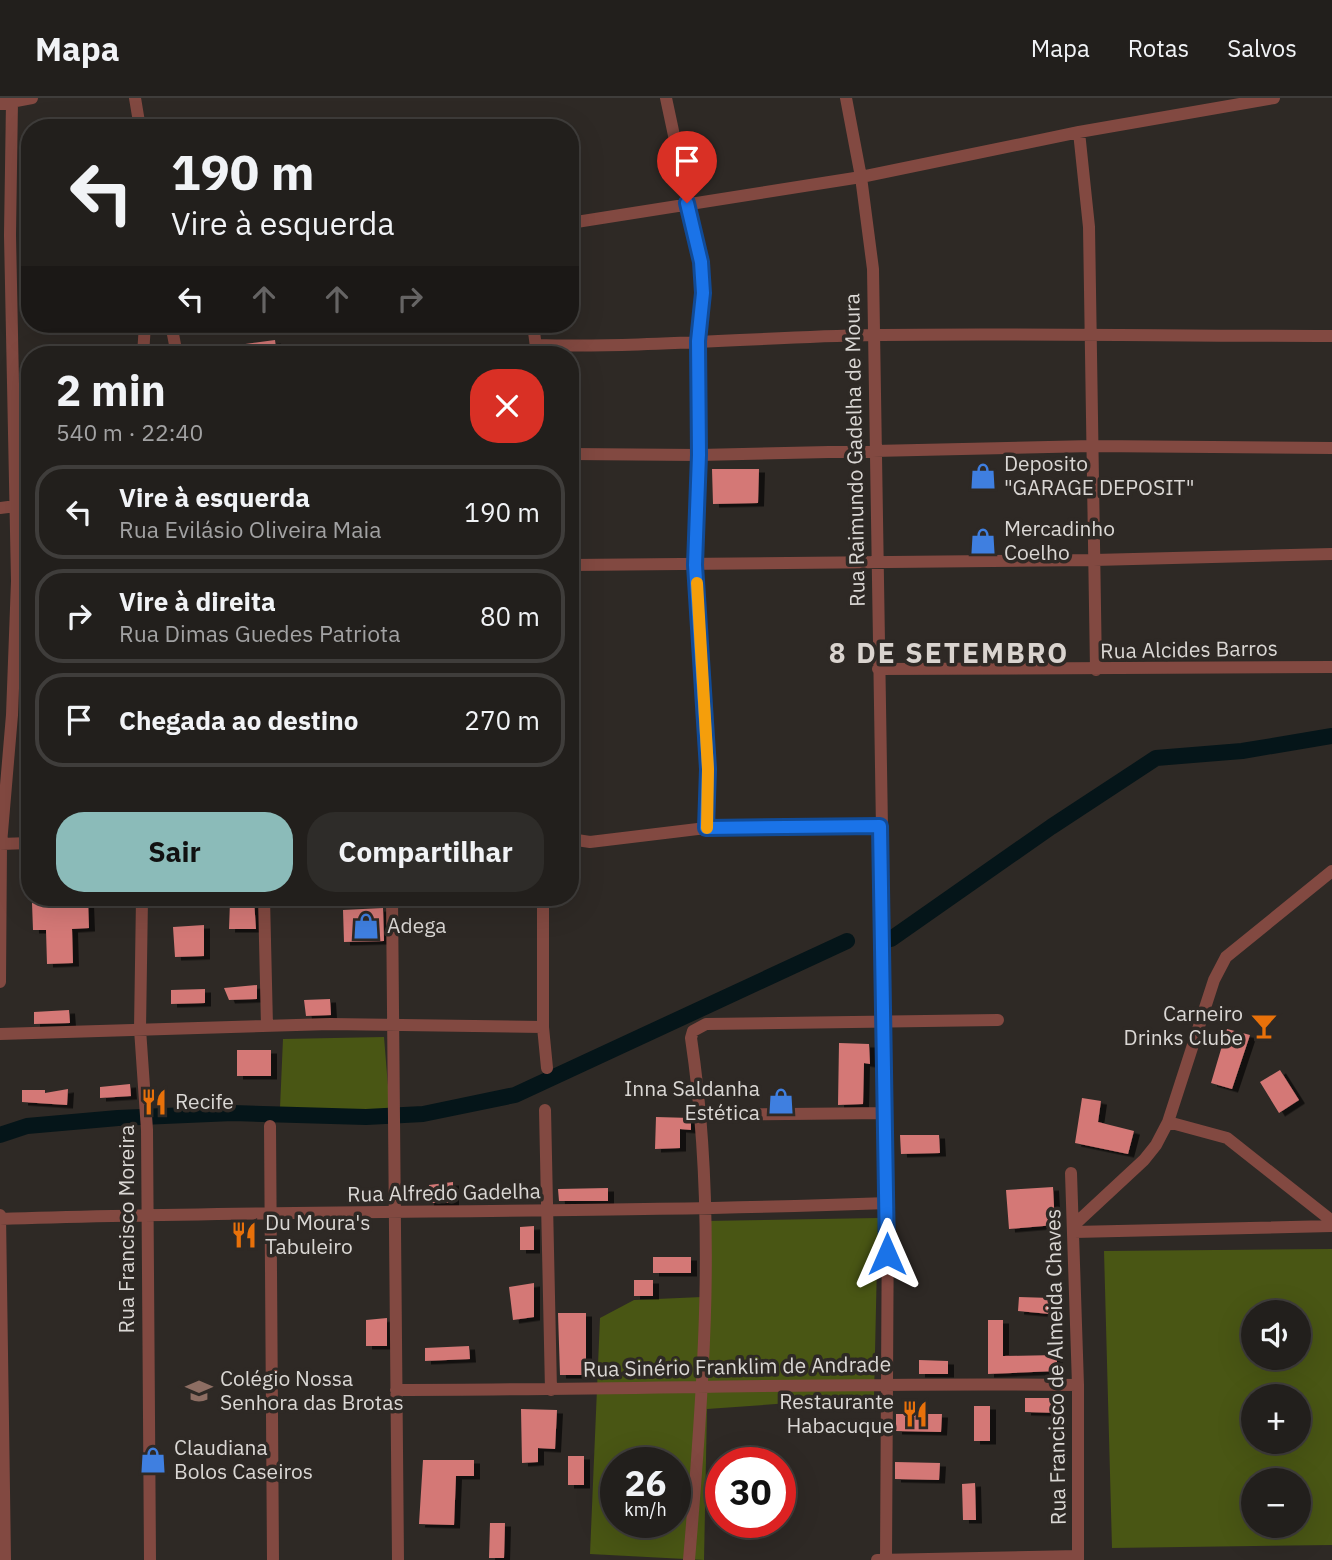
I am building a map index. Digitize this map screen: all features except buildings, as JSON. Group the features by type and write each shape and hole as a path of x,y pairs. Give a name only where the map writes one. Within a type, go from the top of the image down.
{"street":[{"path":"21,559 6,372 6,103 32,98"},
{"path":"135,98 138,119"},
{"path":"666,98 702,274 703,293 698,341 699,455 695,565 708,769 706,828"},
{"name":"Rua Raimundo Gadelha de Moura","path":"846,98 861,177 873,269 873,450 888,1203 886,1560"},
{"path":"579,221 861,177 1079,132 1273,98"},
{"path":"1079,132 1089,227 1096,670"},
{"path":"579,349 698,341 872,335 1332,336"},
{"path":"579,454 699,455 1092,446 1332,448"},
{"path":"0,509 16,506"},
{"path":"579,565 1094,561 1332,554"},
{"path":"0,982 0,844 6,715 21,596"},
{"name":"Rua Alcides Barros","path":"878,669 1332,667"},
{"path":"579,840 590,842 706,828 880,826"},
{"path":"0,844 21,843"},
{"path":"1074,1228 1144,1160 1168,1122 1214,980 1226,957 1332,871"},
{"name":"Rua Francisco Moreira","path":"142,906 140,1029 146,1130 150,1560"},
{"path":"264,906 267,1026"},
{"path":"392,906 396,1099 398,1560"},
{"path":"543,906 543,1027 547,1068"},
{"path":"689,1560 704,1389 707,1210 702,1115 691,1038 693,1031 706,1024 998,1020"},
{"path":"0,1034 267,1026 543,1027"},
{"path":"545,1110 551,1390"},
{"path":"702,1115 886,1113"},
{"path":"1168,1122 1227,1138 1332,1223"},
{"path":"270,1126 273,1560"},
{"name":"Rua Francisco de Almeida Chaves","path":"1072,1173 1078,1385 1078,1558"},
{"name":"Rua Alfredo Gadelha","path":"0,1217 707,1210 888,1203"},
{"path":"0,1217 5,1560"},
{"path":"1074,1228 1332,1223"},
{"name":"Rua Sinério Franklim de Andrade","path":"396,1390 704,1389 887,1382 1078,1385"},
{"path":"877,1560 1078,1558"}],"green space":[{"path":"384,1037 390,1111 280,1108 283,1039"},
{"path":"878,1218 874,1397 707,1409 704,1560 590,1554 600,1318 634,1300 702,1297 705,1221"},
{"path":"1332,1249 1332,1545 1112,1548 1104,1251"}],"waterway":[{"path":"891,939 1051,827 1156,758 1242,751 1332,736"},
{"path":"0,1135 27,1126 118,1118 233,1113 366,1117 423,1114 515,1095 847,941"}],"slow traffic":[{"path":"697,583 708,769 707,828"}],"place":[{"name":"Deposito \"GARAGE DEPOSIT\"","path":"983,476"},
{"name":"Mercadinho Coelho","path":"983,541"},
{"name":"Adega","path":"366,926"},
{"name":"Carneiro Drinks Clube","path":"1264,1026"},
{"name":"Inna Saldanha Estética","path":"781,1101"},
{"name":"Recife","path":"154,1102"},
{"name":"Du Moura's Tabuleiro","path":"244,1235"},
{"name":"Colégio Nossa Senhora das Brotas","path":"199,1391"},
{"name":"Restaurante Habacuque","path":"915,1414"},
{"name":"Claudiana Bolos Caseiros","path":"153,1460"}],"district":[{"name":"8 DE SETEMBRO","path":"949,653"}],"route":[{"path":"687,203 701,262 703,293 698,341 699,455 695,565 708,769 706,828 880,826 887,1254"}]}
